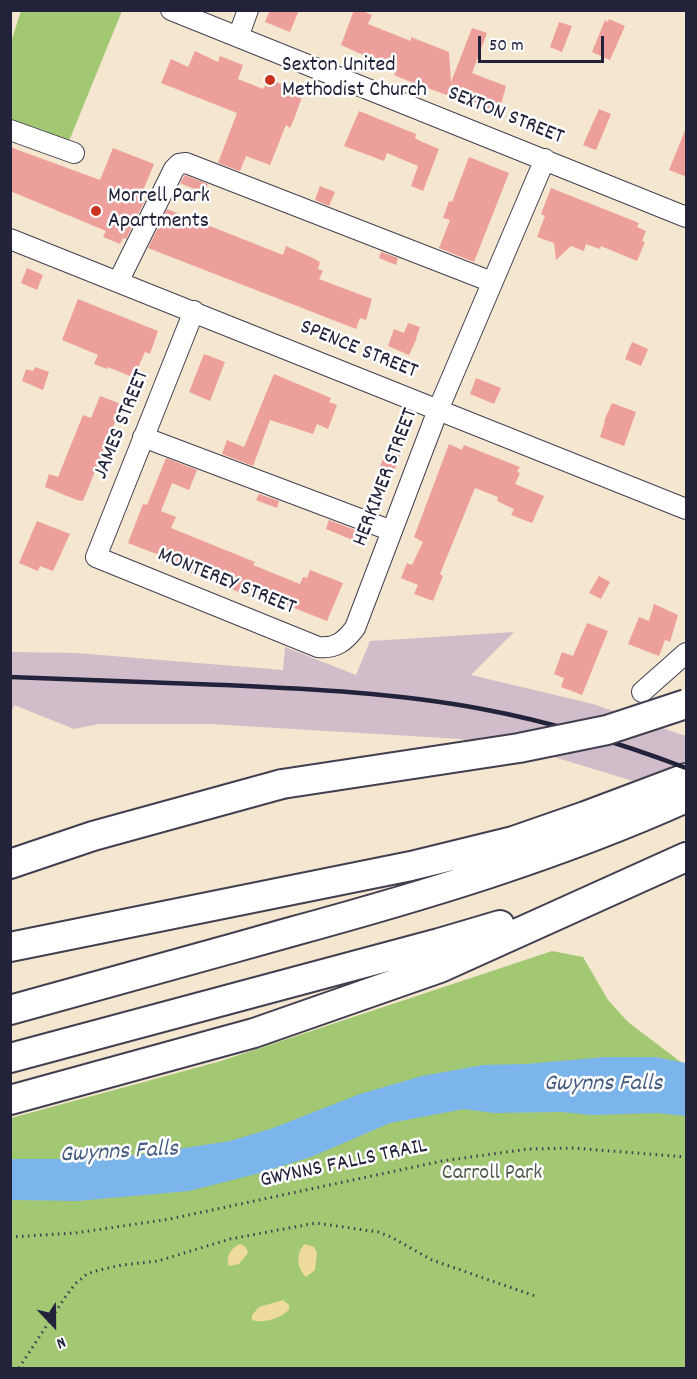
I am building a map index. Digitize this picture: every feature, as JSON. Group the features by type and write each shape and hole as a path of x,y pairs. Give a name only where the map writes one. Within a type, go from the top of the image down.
{"highway":[{"path":"10,864 93,836 282,784 519,748 607,730 687,704"},
{"path":"10,1010 420,896 525,863 593,825 687,778"},
{"path":"10,947 411,867 513,841 593,825 687,798"},
{"path":"10,1100 254,1033 440,968 687,857"},
{"path":"24,1055 439,943 535,914 644,876"}],"street":[{"name":"SEXTON STREET","path":"171,10 687,217"},
{"path":"238,37 249,10"},
{"path":"10,130 74,153"},
{"name":"HERKIMER STREET","path":"338,645 355,628 438,410 545,159"},
{"path":"118,282 174,170 179,164 186,163 492,282"},
{"name":"SPENCE STREET","path":"10,239 687,509"},
{"name":"JAMES STREET","path":"96,557 194,311"},
{"path":"143,438 392,531"},
{"name":"MONTEREY STREET","path":"96,557 318,647 328,648 338,645"},
{"path":"642,692 687,653"}],"path":[{"name":"GWYNNS FALLS TRAIL","path":"10,1237 86,1232 170,1220 442,1161 528,1149 573,1148 687,1157"},
{"path":"19,1368 64,1299 75,1284 87,1275 122,1265 158,1261 230,1239 316,1223 378,1232 392,1237 432,1260 535,1296"}],"shaded area":[{"path":"514,632 471,675 593,704 686,736 686,802 656,788 554,757 460,739 210,724 99,724 74,729 14,705 11,712 11,652 76,653 283,670 285,647 356,675 370,641"}],"green space":[{"path":"21,11 122,11 69,141 11,123 11,42"},
{"name":"Carroll Park","path":"552,951 583,957 608,1000 628,1022 686,1066 686,1368 11,1368 11,1118 221,1061"}],"sand":[{"path":"240,1244 246,1247 248,1253 239,1264 229,1266 230,1253"},
{"path":"305,1244 314,1247 317,1253 315,1270 306,1277 298,1260"},
{"path":"283,1300 289,1305 289,1309 282,1315 267,1321 252,1320 252,1315 259,1307"}],"water":[{"name":"Gwynns Falls","path":"605,1057 655,1057 686,1063 686,1116 657,1113 592,1115 561,1112 494,1113 464,1109 390,1123 311,1157 189,1191 77,1201 11,1200 11,1159 100,1159 230,1141 273,1128 360,1094 422,1076 483,1065 526,1064"}],"building":[{"path":"270,10 299,10 290,32 265,22"},
{"path":"354,10 372,15 368,24 411,41 411,37 449,52 451,82 472,28 487,33 472,73 506,86 500,108 497,112 461,97 460,100 406,80 394,75 397,70 341,45"},
{"path":"609,19 625,26 610,60 592,52 605,20 608,22"},
{"path":"559,22 572,26 562,52 550,47"},
{"path":"195,51 218,62 220,56 243,65 238,79 263,89 266,84 271,86 273,81 299,91 297,96 302,97 294,119 290,128 286,125 270,165 246,156 240,171 218,163 237,113 161,83 171,59 188,67"},
{"path":"599,109 611,114 596,150 583,145"},
{"path":"359,111 416,134 415,138 418,140 439,149 423,191 411,186 418,166 387,153 384,161 344,146"},
{"path":"687,128 687,177 669,170"},
{"name":"Morrell Park Apartments","path":"10,147 100,180 113,148 154,164 140,198 145,200 126,239 123,238 120,244 103,237 106,231 10,191"},
{"path":"469,157 509,173 474,262 439,248 450,220 443,218 449,201 452,202"},
{"path":"185,175 208,184 204,193 180,183"},
{"path":"320,186 335,192 329,206 315,200"},
{"path":"551,188 639,223 637,227 646,231 642,241 645,242 637,261 601,246 600,249 586,244 584,251 571,246 556,260 554,243 537,237 545,216 541,214"},
{"path":"167,209 283,255 286,246 315,259 320,262 318,269 323,271 319,279 372,299 366,320 360,318 356,329 148,248"},
{"path":"381,252 398,258 396,265 379,258"},
{"path":"27,268 43,275 37,290 21,283"},
{"path":"78,299 158,331 150,354 145,352 136,372 132,371 130,376 94,364 98,355 62,340"},
{"path":"408,323 420,327 409,355 388,346 394,329 404,333"},
{"path":"632,342 648,349 641,366 625,359"},
{"path":"204,354 225,362 210,401 189,392"},
{"path":"35,367 49,372 43,390 22,381 26,369 33,371"},
{"path":"274,374 331,398 329,402 337,405 328,429 317,424 313,434 270,420 253,466 222,454 227,440 244,447"},
{"path":"476,378 501,388 494,404 470,394"},
{"path":"100,396 126,406 121,422 116,420 83,501 77,500 45,487 49,474 58,477 83,415 91,418"},
{"path":"612,403 636,412 624,446 600,437"},
{"path":"396,427 409,431 393,474 379,469"},
{"path":"449,444 462,450 464,445 520,467 515,484 544,496 532,523 511,515 514,509 497,501 498,497 475,488 440,574 443,576 433,601 414,594 418,585 401,578 407,563 412,565 423,542 414,537"},
{"path":"166,458 197,470 189,490 172,483 161,511 176,517 171,528 255,562 253,565 300,584 303,577 307,578 310,570 343,583 327,621 279,602 277,607 193,574 175,566 177,562 128,543 143,504 147,505"},
{"path":"259,494 279,501 277,508 256,500"},
{"path":"329,520 360,532 355,541 326,529"},
{"path":"37,521 70,534 53,571 40,566 38,571 19,563"},
{"path":"599,576 610,582 601,599 589,593"},
{"path":"654,604 678,615 670,642 665,640 659,656 628,644 639,617 649,621"},
{"path":"587,623 608,631 582,695 561,687 564,678 554,674 562,652 573,656"}],"railway":[{"path":"10,677 289,688 418,699 508,714 560,727 686,768"}],"place":[{"name":"Sexton United Methodist Church","path":"270,80"},
{"name":"Morrell Park Apartments","path":"96,211"}]}
